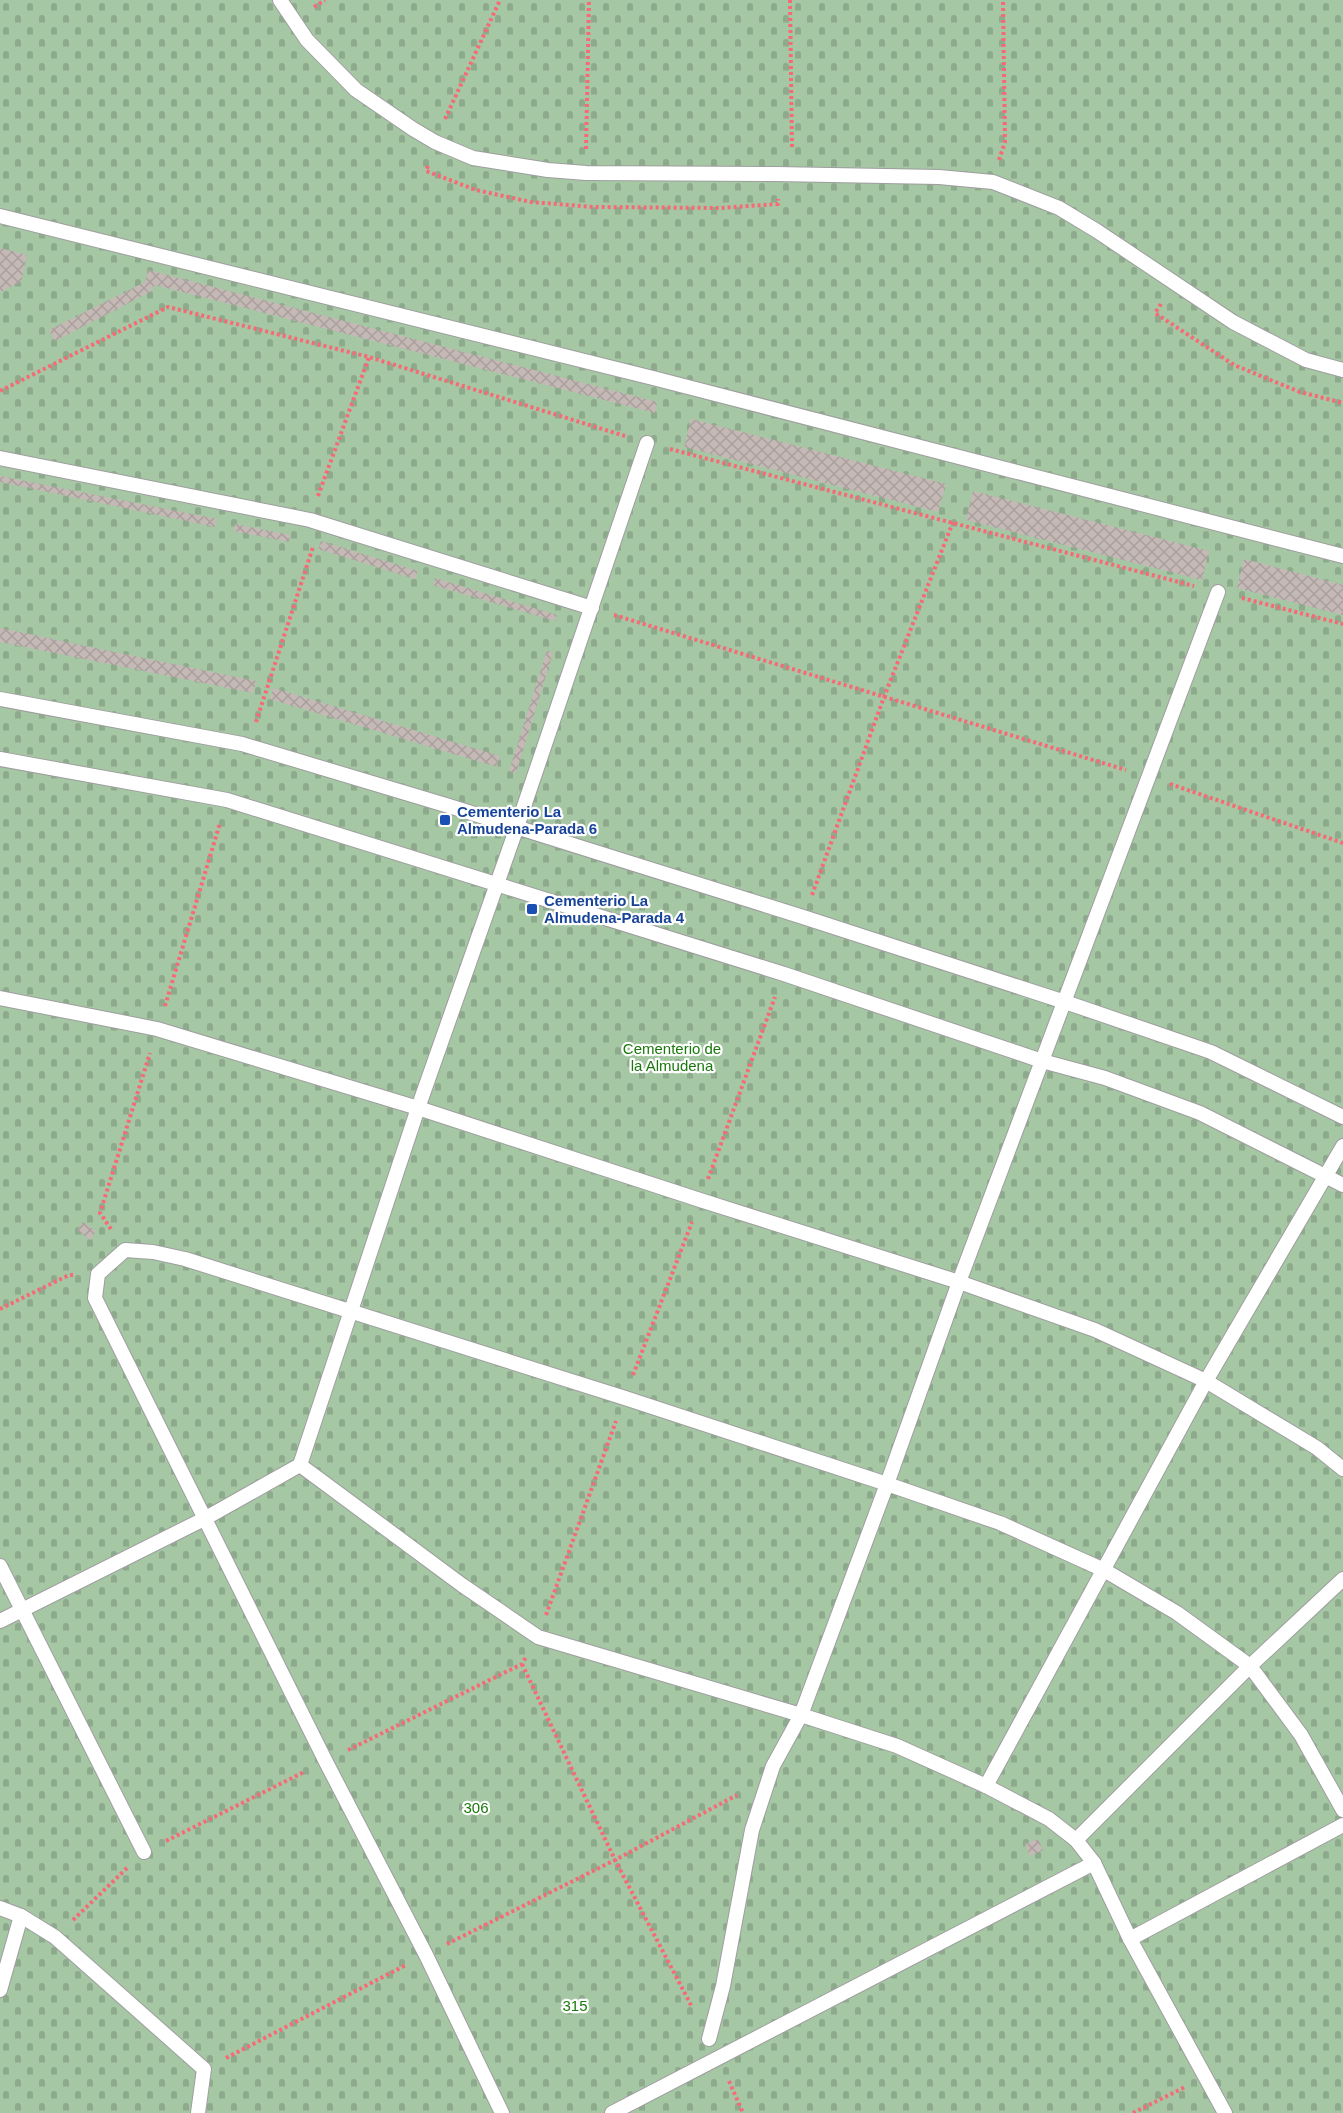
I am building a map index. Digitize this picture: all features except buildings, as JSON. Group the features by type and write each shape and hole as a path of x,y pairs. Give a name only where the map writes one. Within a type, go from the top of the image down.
{"lane":[{"path":"280,0 307,40 356,90 435,142 473,158 548,170 586,173 939,177 993,182 1059,208 1233,322 1306,360 1343,370"},
{"path":"0,216 652,378 1343,556"},
{"path":"0,1621 204,1519 300,1465 418,1108 517,827 647,443"},
{"path":"0,458 310,519 592,608"},
{"path":"709,2039 723,1986 752,1830 773,1766 801,1715 959,1282 1218,592"},
{"path":"0,699 242,744 517,827 804,917 1211,1052 1343,1117"},
{"path":"0,759 227,800 783,974 1042,1061 1105,1078 1200,1113 1343,1185"},
{"path":"0,998 157,1029 418,1108 959,1282 1095,1329 1206,1381 1317,1448 1343,1469"},
{"path":"986,1786 1206,1381 1343,1146"},
{"path":"502,2113 426,1955 326,1762 95,1298 98,1274 125,1250 153,1252 185,1259 625,1398 1000,1523 1104,1570 1177,1613 1250,1666 1302,1735 1343,1810"},
{"path":"300,1465 462,1585 538,1637 897,1746 986,1786 1049,1819 1076,1840 1094,1863 1130,1939 1225,2113"},
{"path":"0,1566 144,1852"},
{"path":"1076,1840 1250,1666 1343,1579"},
{"path":"1130,1939 1343,1825"},
{"path":"612,2113 1094,1863"},
{"path":"0,1908 21,1916 55,1937 204,2069 198,2113"},
{"path":"0,1990 21,1916"}],"path":[{"path":"435,142 500,0"},
{"path":"586,173 589,0"},
{"path":"790,0 792,174"},
{"path":"993,182 1005,142 1003,0"},
{"path":"426,171 476,190 531,202 593,207 720,208 778,204"},
{"path":"1155,313 1234,365 1300,392 1343,403"},
{"path":"310,519 369,357"},
{"path":"804,917 884,697 953,522"},
{"path":"260,705 313,546"},
{"path":"592,608 1149,777 1343,843"},
{"path":"55,1937 144,1852 522,1664 538,1637 783,974"},
{"path":"0,1309 69,1275 98,1274"},
{"path":"522,1664 615,1860 709,2039"},
{"path":"204,2069 615,1860 757,1784 773,1766"},
{"path":"718,2058 743,2113"},
{"path":"1133,2113 1204,2077"}],"green space":[{"name":"Cementerio de la Almudena","path":"0,0 1343,0 1343,2113 0,2113"}],"place":[{"name":"Cementerio La Almudena-Parada 6","path":"445,820"},
{"name":"Cementerio La Almudena-Parada 4","path":"532,909"}],"park label":[{"name":"306","path":"476,1807"},
{"name":"315","path":"575,2005"}]}
